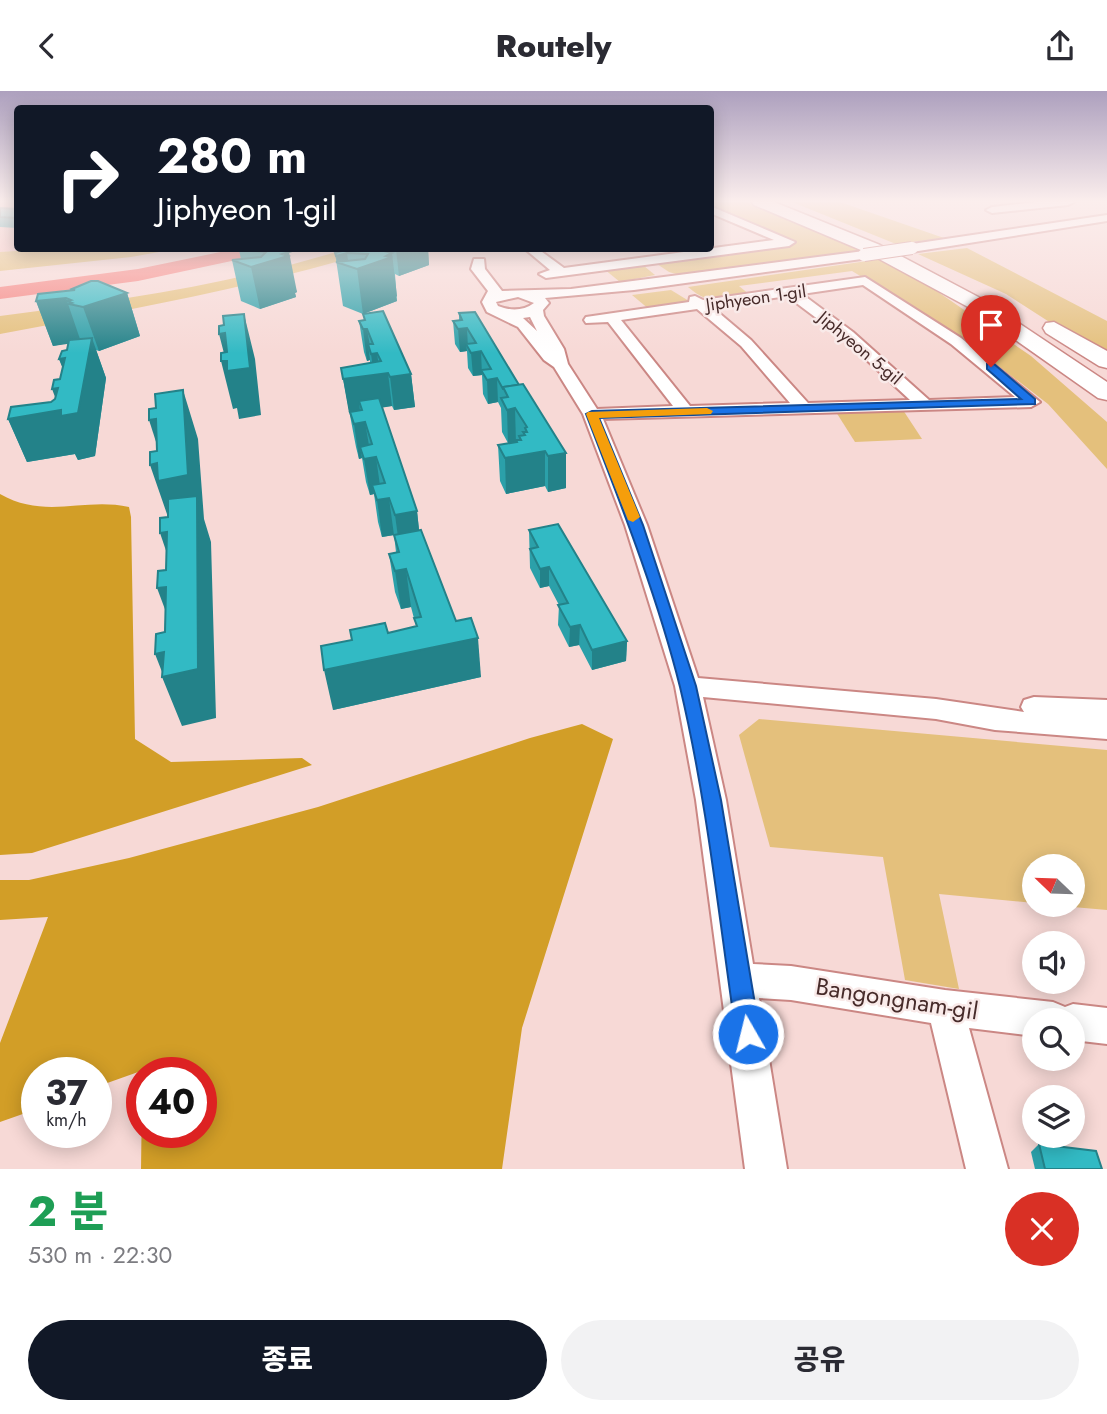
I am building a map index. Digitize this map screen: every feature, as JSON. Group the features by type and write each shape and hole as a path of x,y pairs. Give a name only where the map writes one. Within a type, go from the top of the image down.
{"highway":[{"path":"880,252 977,304 1107,393"},
{"path":"902,252 1044,322 1107,361"},
{"path":"995,299 1107,375"},
{"path":"1008,327 1107,411"}],"street":[{"path":"534,252 553,272 689,252"},
{"path":"630,252 672,281 746,343 804,409"},
{"path":"492,299 506,294 571,293 634,286 882,252"},
{"path":"560,364 560,352 540,324 538,308 541,300 514,290 475,258 478,269 495,291 489,305 523,324 550,357 560,364 592,414 636,525 688,686 711,800 740,980 766,1169"},
{"name":"Jiphyeon 1-gil","path":"591,320 865,281 956,341 1031,402 592,414"},
{"path":"503,313 521,313 570,297 634,286"},
{"name":"Jiphyeon 5-gil","path":"792,293 848,335 925,405"},
{"path":"612,318 686,412"},
{"path":"688,686 936,709 995,720 1107,729"},
{"path":"936,709 991,704 1107,710"},
{"name":"Bangongnam-gil","path":"740,980 791,983 945,1008 1022,1016"},
{"path":"945,1008 987,1169"},
{"path":"1085,1023 1107,1026"}],"shaded area":[{"path":"0,252 157,252 131,257 0,271"},
{"path":"334,252 370,252 287,275 144,307 0,334 0,316 174,290"},
{"path":"726,252 853,252 680,275 657,264 660,261"},
{"path":"975,252 1107,321 1107,359 1006,294 918,254"},
{"path":"881,259 925,283 1031,356 1107,422 1107,469 1048,404 961,337 852,271 739,286 750,295 724,300 711,300 688,287"},
{"path":"644,266 655,275 620,282 604,269"},
{"path":"671,290 689,301 686,305 650,310 632,295"},
{"path":"903,410 922,439 855,442 836,412"},
{"path":"0,494 33,506 96,504 129,507 135,739 171,762 302,758 312,765 32,853 0,855"},
{"path":"759,719 1107,750 1107,910 1085,908 1085,854 1022,854 1022,902 939,894 959,989 905,980 883,857 770,847 739,735"},
{"path":"582,724 613,739 522,1028 502,1169 141,1169 141,1148 217,1148 217,1057 126,1057 126,1076 112,1081 112,1057 21,1057 21,1115 0,1122 0,1043 48,917 0,920 0,880 29,880 129,858 318,807 530,738"}],"building":[{"path":"266,252 288,252 282,254 288,256 251,267 232,260 261,257"},
{"path":"389,252 392,253 386,256 392,257 357,269 336,262 365,259 368,254 347,253 336,256 335,253"},
{"path":"98,281 127,293 83,307 69,304 72,303 67,301 71,300 66,298 36,301 38,294 75,290 72,289"},
{"path":"383,311 411,374 390,377 388,373 343,379 341,368 381,361 377,353 371,354 368,344 373,344 367,329 363,329 359,321 365,320 363,314"},
{"path":"475,312 519,385 503,389 497,378 487,380 481,370 491,369 481,351 471,353 466,344 476,343 467,328 458,329 453,321 462,320 459,313"},
{"path":"244,314 250,368 227,371 227,361 221,361 221,353 227,352 225,333 219,334 219,326 224,325 223,316"},
{"path":"92,338 78,413 61,416 61,410 8,419 11,407 51,402 55,399 58,388 52,389 54,380 60,379 65,358 59,359 62,351 67,350 69,340"},
{"path":"523,384 566,453 548,456 545,451 505,458 498,445 521,440 519,436 525,435 523,432 527,432 527,427 515,408 507,410 501,398 508,397 503,387"},
{"path":"183,390 188,475 158,481 157,463 150,465 150,452 157,451 156,419 149,420 149,409 156,408 155,394"},
{"path":"379,398 417,511 395,515 389,498 377,500 372,485 385,483 376,457 364,459 360,447 372,444 365,422 354,424 350,412 362,410 359,401"},
{"path":"197,496 198,669 162,677 164,652 155,654 156,634 165,632 166,587 157,588 158,571 166,570 167,532 160,533 160,518 168,517 168,499"},
{"path":"558,524 627,641 592,650 580,625 570,627 558,605 568,603 549,567 540,569 530,549 538,547 529,530"},
{"path":"421,530 456,621 471,618 478,638 324,670 321,646 352,640 350,630 385,623 388,633 417,626 414,618 421,617 406,569 395,571 389,554 399,552 394,535"},
{"path":"1040,1148 1096,1151 1102,1169 1045,1169"}],"waterway":[{"path":"0,293 138,275 244,252"}],"slow traffic":[{"path":"633,517 592,414 707,411"}],"route":[{"path":"748,1034 711,800 688,686 636,525 592,414 1031,402 991,367"}]}
